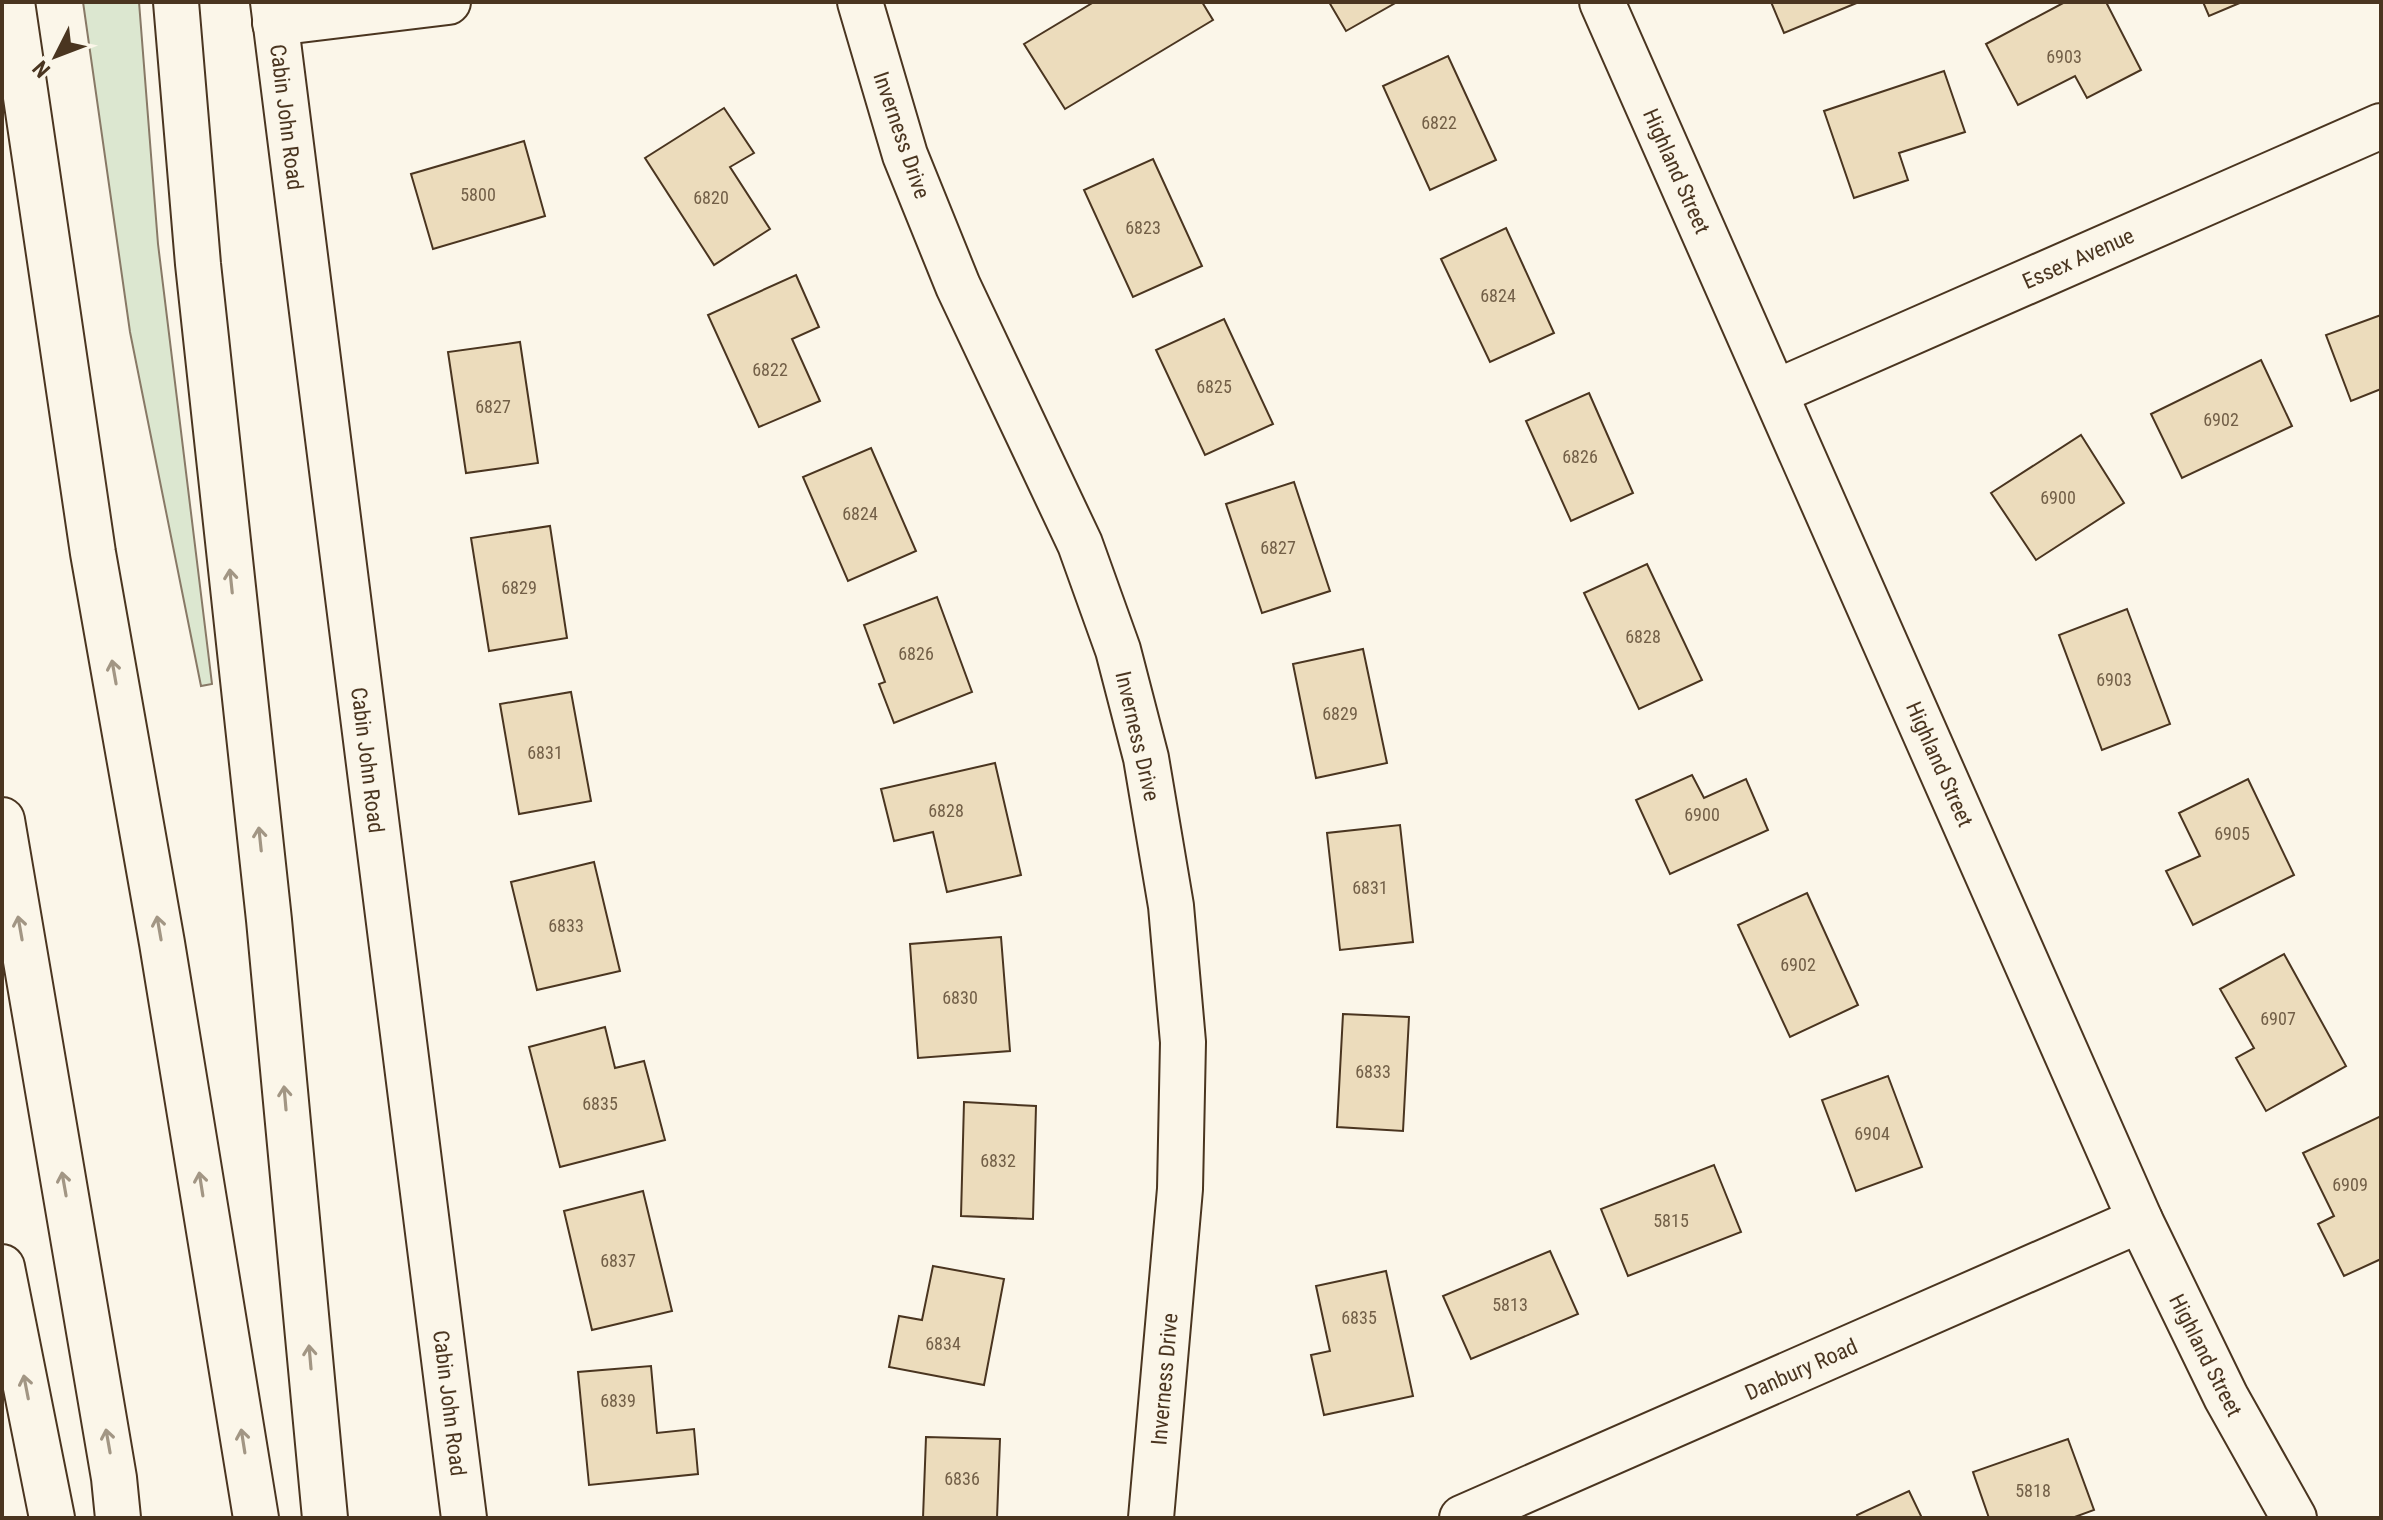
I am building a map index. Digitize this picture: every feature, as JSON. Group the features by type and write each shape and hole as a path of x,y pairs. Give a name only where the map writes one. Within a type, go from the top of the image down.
{"main road":[{"path":"12,2 93,553 162,943 256,1518"},
{"path":"176,2 198,264 270,935 325,1518"},
{"path":"274,13 448,2"},
{"name":"Inverness Drive","path":"860,2 905,155 958,286 1080,544 1118,650 1146,758 1171,906 1183,1042 1180,1189 1151,1518"},
{"name":"Highland Street","path":"1602,2 2140,1220 2226,1397 2294,1518"},
{"name":"Cabin John Road","path":"274,13 464,1518"},
{"name":"Essex Avenue","path":"1776,392 2381,126"},
{"path":"2,820 118,1518"},
{"name":"Danbury Road","path":"1462,1518 2140,1220"},
{"path":"2,1267 52,1518"}],"green space":[{"path":"83,2 139,2 158,244 212,684 201,686 130,332"}],"building":[{"path":"1094,2 1202,2 1213,20 1065,109 1024,44"},
{"path":"1329,2 1397,2 1346,31"},
{"path":"1771,2 1859,2 1784,33"},
{"path":"2065,2 2106,2 2141,70 2087,98 2075,76 2018,105 1986,44"},
{"path":"2203,2 2242,2 2209,16"},
{"path":"1448,56 1496,160 1430,190 1383,86"},
{"path":"1944,71 1965,132 1899,153 1908,180 1854,198 1824,111"},
{"path":"724,108 754,153 730,167 770,229 714,265 645,158"},
{"path":"524,141 545,216 433,249 411,174"},
{"path":"1153,159 1202,266 1133,297 1084,190"},
{"path":"1506,228 1554,333 1490,362 1441,259"},
{"path":"796,275 819,327 792,339 820,401 759,427 708,315"},
{"path":"2381,315 2381,389 2351,401 2326,335"},
{"path":"1224,319 1273,424 1205,455 1156,350"},
{"path":"520,342 538,463 466,473 448,352"},
{"path":"2261,360 2292,426 2182,478 2151,414"},
{"path":"1589,393 1633,493 1571,521 1526,421"},
{"path":"2081,435 2124,503 2036,560 1991,493"},
{"path":"871,448 916,551 848,581 803,477"},
{"path":"1294,482 1330,591 1262,613 1226,504"},
{"path":"550,526 567,638 489,651 471,538"},
{"path":"1647,564 1702,680 1639,709 1584,593"},
{"path":"937,597 972,692 894,723 879,684 885,682 864,625"},
{"path":"2127,609 2170,724 2102,750 2059,635"},
{"path":"1363,649 1387,763 1316,778 1293,664"},
{"path":"571,692 591,801 519,814 500,704"},
{"path":"995,763 1021,875 947,892 933,832 894,841 881,789"},
{"path":"1692,775 1704,798 1746,779 1768,830 1670,874 1636,800"},
{"path":"2248,779 2294,875 2193,925 2166,871 2200,856 2179,813"},
{"path":"1400,825 1413,942 1340,950 1327,833"},
{"path":"594,862 620,971 537,990 511,882"},
{"path":"1807,893 1858,1005 1790,1037 1738,925"},
{"path":"1001,937 1010,1051 918,1058 910,944"},
{"path":"2284,954 2346,1066 2266,1111 2236,1058 2254,1048 2220,989"},
{"path":"1343,1014 1409,1017 1403,1131 1337,1127"},
{"path":"605,1027 615,1068 644,1061 665,1140 560,1167 529,1047"},
{"path":"1888,1076 1922,1167 1856,1191 1822,1100"},
{"path":"964,1102 1036,1106 1033,1219 961,1216"},
{"path":"2381,1116 2381,1259 2344,1276 2318,1224 2334,1216 2303,1153"},
{"path":"1714,1165 1741,1232 1628,1276 1601,1209"},
{"path":"643,1191 672,1311 592,1330 564,1211"},
{"path":"1550,1251 1578,1314 1471,1359 1443,1296"},
{"path":"933,1266 1004,1279 984,1385 889,1367 899,1316 922,1320"},
{"path":"1386,1271 1413,1396 1324,1415 1311,1355 1330,1351 1316,1286"},
{"path":"651,1366 657,1433 694,1429 698,1474 589,1485 578,1372"},
{"path":"926,1437 1000,1439 997,1518 923,1518"},
{"path":"2068,1439 2094,1510 2072,1518 1989,1518 1973,1472"},
{"path":"1909,1491 1922,1518 1858,1518 1857,1515"}]}
